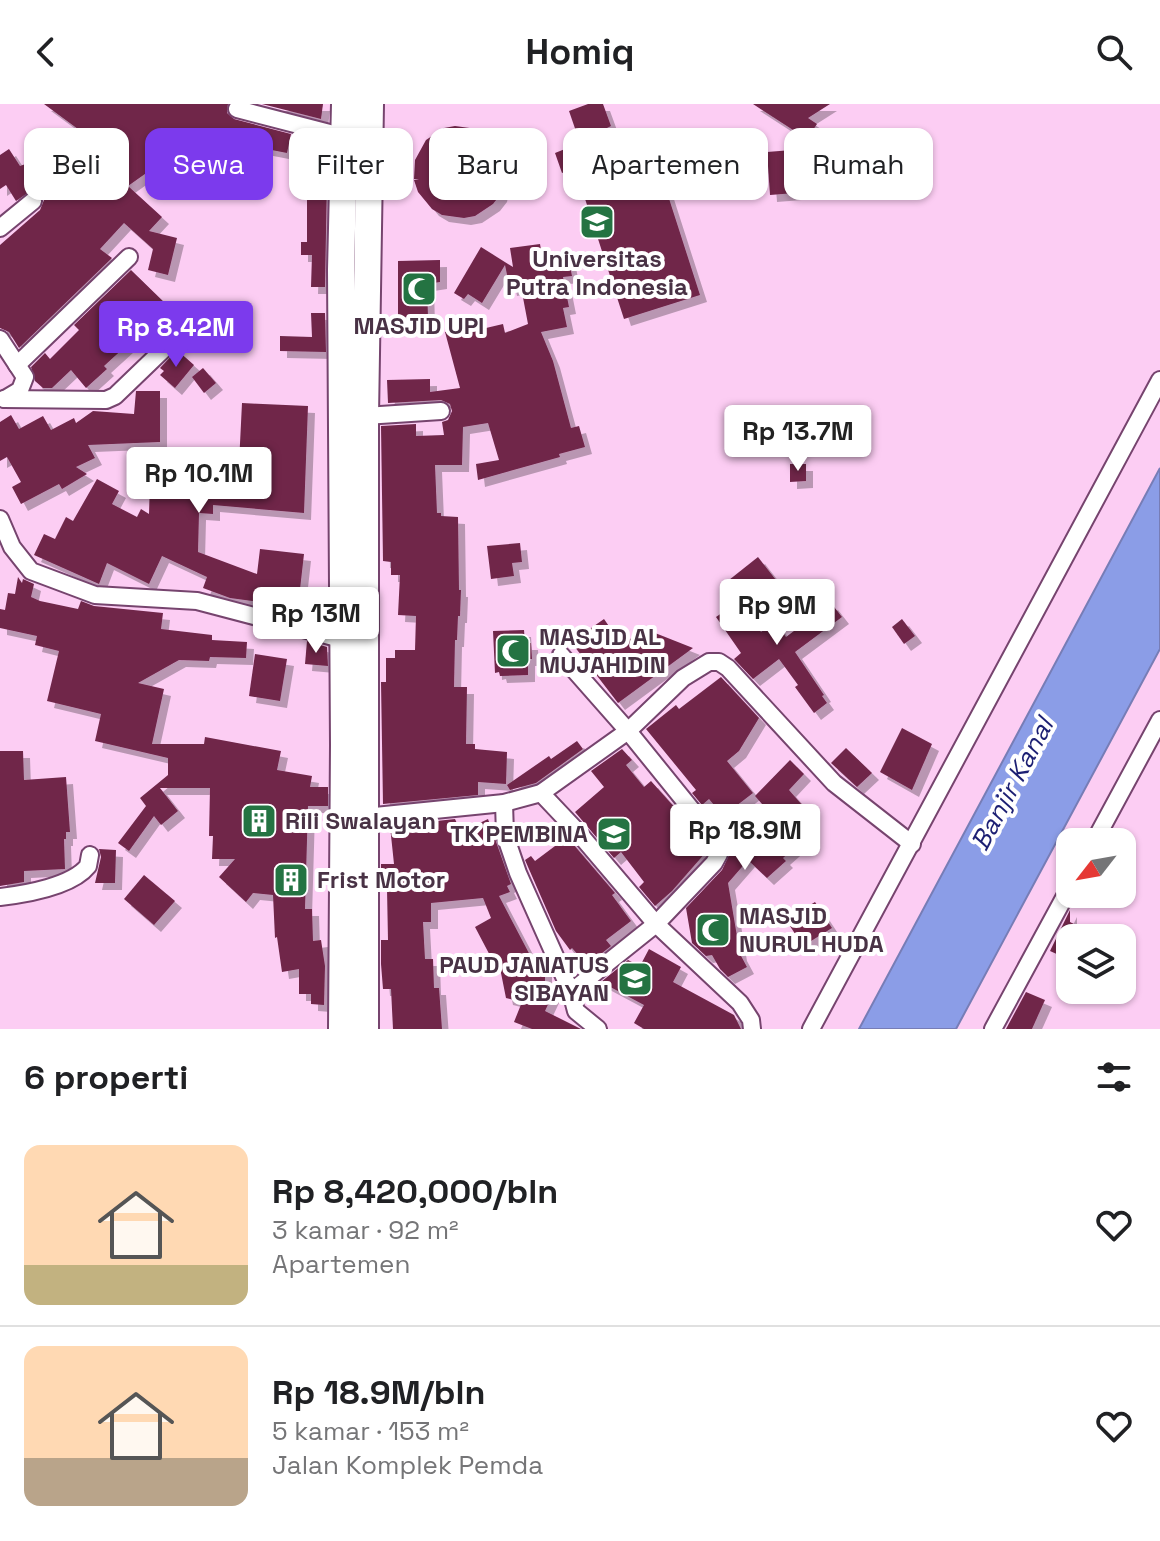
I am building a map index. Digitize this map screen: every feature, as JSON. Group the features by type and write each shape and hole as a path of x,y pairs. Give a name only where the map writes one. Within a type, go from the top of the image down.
{"main road":[{"path":"345,104 345,128"},
{"path":"365,1029 365,416 370,104"},
{"path":"342,1029 343,200"},
{"path":"341,270 368,269"}],"street":[{"path":"237,109 310,128"},
{"path":"0,228 33,201"},
{"path":"17,365 129,257"},
{"path":"0,339 25,377 23,386 2,400"},
{"path":"2,400 106,400 115,396 167,346"},
{"path":"811,1029 1160,380"},
{"path":"365,416 441,411"},
{"path":"0,519 12,547 31,571 95,595 197,601 341,639"},
{"path":"561,655 628,731 719,847 714,863 656,924 571,992"},
{"path":"365,817 504,803 541,793 628,731 683,678 709,662 719,662 834,783 912,844"},
{"path":"1102,828 1160,720"},
{"path":"541,793 656,924 740,1003 751,1020 752,1029"},
{"path":"504,803 505,835 518,873 571,992 576,1011 598,1029"},
{"path":"0,897 23,894 76,876 88,866 90,855"},
{"path":"993,1029 1059,908"}],"water":[{"name":"Banjir Kanal","path":"1160,468 1160,649 1064,828 1056,828 1056,843 956,1029 859,1029"}],"building":[{"path":"44,104 228,104 227,113 234,119 268,128 145,128 145,174 129,185 129,128 77,128"},
{"path":"262,104 323,104 321,119"},
{"path":"588,104 603,104 611,126 575,128 569,111"},
{"path":"753,104 830,104 808,118 817,124 814,128 790,128"},
{"path":"273,129 289,133 287,153 273,150"},
{"path":"429,138 429,200 496,200 493,204 475,216 464,218 442,215 432,209 418,192 414,180 419,180 414,179 415,160"},
{"path":"9,149 20,166 24,165 24,196 16,201 6,185 0,189 0,155"},
{"path":"563,150 562,173 555,153"},
{"path":"784,151 784,194 770,195 768,152"},
{"path":"129,187 162,217 149,231 177,238 168,275 148,270 153,249 124,223 100,249 112,258 19,348 9,332 0,328 0,245 40,210 44,200 129,200"},
{"path":"307,200 327,200 325,287 311,287 312,255 301,255 301,242 307,242"},
{"path":"585,200 669,200 700,295 624,319"},
{"path":"540,244 543,261 568,256 572,276 563,277 569,307 563,308 567,327 541,332 553,361 571,428 579,426 585,447 478,480 476,464 499,460 488,423 463,427 462,465 435,465 437,513 458,517 461,590 454,687 467,687 466,744 475,744 475,749 507,752 506,784 478,782 478,795 383,804 381,682 386,682 386,658 395,658 395,650 415,650 416,616 398,615 400,575 391,575 391,562 383,561 381,426 416,424 416,436 444,435 442,422 448,420 452,411 450,404 441,400 388,403 387,380 430,379 430,392 460,388 445,332 484,321 486,328 503,324 505,333 528,324 521,287 510,289 505,265 482,303 468,294 464,299 454,293 481,247 513,267 510,248"},
{"name":"MASJID UPI","path":"440,260 440,282 427,284 428,317 398,317 398,261"},
{"path":"131,270 170,308 104,366 107,369 86,388 71,370 52,388 43,388 35,381 31,367 45,353 50,359 79,330 74,325"},
{"path":"311,313 325,313 326,352 280,351 280,336 312,337"},
{"path":"177,350 194,365 175,388 160,375 164,371 160,368"},
{"path":"203,368 216,383 204,393 192,377"},
{"path":"136,391 160,391 160,442 88,445 95,458 76,467 87,474 62,489 59,484 21,504 12,487 21,482 7,457 0,461 0,422 11,415 19,429 43,416 51,430 74,418 76,423 93,411 134,414"},
{"path":"242,403 308,406 304,513 213,505 213,514 199,513 198,552 257,574 260,549 304,554 298,607 230,598 203,588 207,577 162,556 149,584 107,563 99,584 34,555 44,534 55,539 66,517 73,521 97,479 119,491 112,504 137,517 141,509 149,514 150,481 164,481 162,465 204,462 206,483 238,484"},
{"path":"790,464 806,464 806,481 790,482"},
{"path":"520,543 522,562 512,563 514,576 491,579 487,546"},
{"path":"758,557 776,580 746,603 729,580"},
{"path":"18,577 22,583 23,579 34,584 31,597 40,601 78,609 81,601 94,606 163,613 161,629 212,635 212,640 247,642 246,658 179,660 138,683 164,689 152,744 204,744 205,737 281,751 277,770 312,776 310,787 328,787 328,806 308,806 305,909 312,909 313,941 321,940 325,966 324,1005 311,1004 311,994 299,994 299,969 282,972 275,938 273,895 253,893 246,902 219,877 235,859 212,859 210,788 160,788 178,811 161,825 154,816 129,851 118,843 146,806 140,798 168,775 168,758 95,741 101,714 47,701 59,651 35,645 37,636 0,628 0,609 5,610 8,593 15,594"},
{"path":"739,601 761,632 775,622 786,637 831,603 842,617 795,652 827,703 814,713 779,659 753,679 734,659 741,653 716,617"},
{"path":"604,619 622,645 641,631 650,631 693,648 618,703 571,642"},
{"path":"902,619 915,636 904,644 892,627"},
{"name":"MASJID AL MUJAHIDIN","path":"524,630 525,643 531,643 532,659 528,659 528,675 500,676 499,672 495,673 493,631"},
{"path":"307,641 327,647 328,666 305,664"},
{"path":"255,654 287,659 280,701 249,696"},
{"path":"721,677 759,718 739,751 727,761 753,793 723,816 709,799 702,805 692,793 696,790 646,729 676,705 679,709"},
{"path":"902,728 932,744 912,790 880,772"},
{"path":"577,741 583,749 536,783 510,790 507,785"},
{"path":"846,748 872,773 857,787 831,763"},
{"path":"622,749 632,760 626,765 644,787 651,781 685,819 682,821 707,851 655,906 639,887 644,882 621,852 614,858 575,812 604,787 591,771"},
{"path":"0,751 23,751 24,780 66,777 70,832 66,832 64,839 65,869 24,871 24,882 0,886"},
{"path":"790,760 804,774 789,790 803,806 785,824 801,842 767,878 748,860 728,883 740,954 747,967 728,977 712,955 706,956 692,943 686,908 722,870 730,853 771,814 755,796"},
{"path":"455,819 461,832 488,819 511,884 507,886 510,892 499,896 532,959 542,954 548,968 545,970 545,990 553,994 545,1011 581,1029 532,1029 514,1022 522,1002 506,998 499,963 495,965 475,927 491,918 483,898 431,903 431,922 423,922 425,959 433,959 434,988 439,988 442,1029 393,1029 391,989 383,989 381,964 381,940 388,940 387,889 381,889 381,864 394,864 390,826"},
{"path":"567,837 615,893 612,895 631,921 606,940 611,946 587,965 572,948 570,950 556,931 525,860 531,856 535,861"},
{"path":"99,849 116,850 115,883 95,883 101,857"},
{"path":"144,875 175,901 154,925 124,899"},
{"path":"815,902 832,928 803,946 786,920"},
{"path":"1070,910 1070,922 1074,924 1063,924"},
{"path":"1056,939 1056,954 1050,951"},
{"path":"649,949 681,967 673,982 734,1015 741,1029 644,1029 634,1023 644,1005 601,982 628,960 640,966"},
{"path":"1026,992 1045,1000 1032,1029 1006,1029"}],"place":[{"name":"Universitas Putra Indonesia","path":"597,222"},
{"name":"MASJID UPI","path":"419,289"},
{"name":"MASJID AL MUJAHIDIN","path":"513,651"},
{"name":"Rili Swalayan","path":"259,821"},
{"name":"TK PEMBINA","path":"614,834"},
{"name":"Frist Motor","path":"291,880"},
{"name":"MASJID NURUL HUDA","path":"713,930"},
{"name":"PAUD JANATUS SIBAYAN","path":"635,979"}]}
